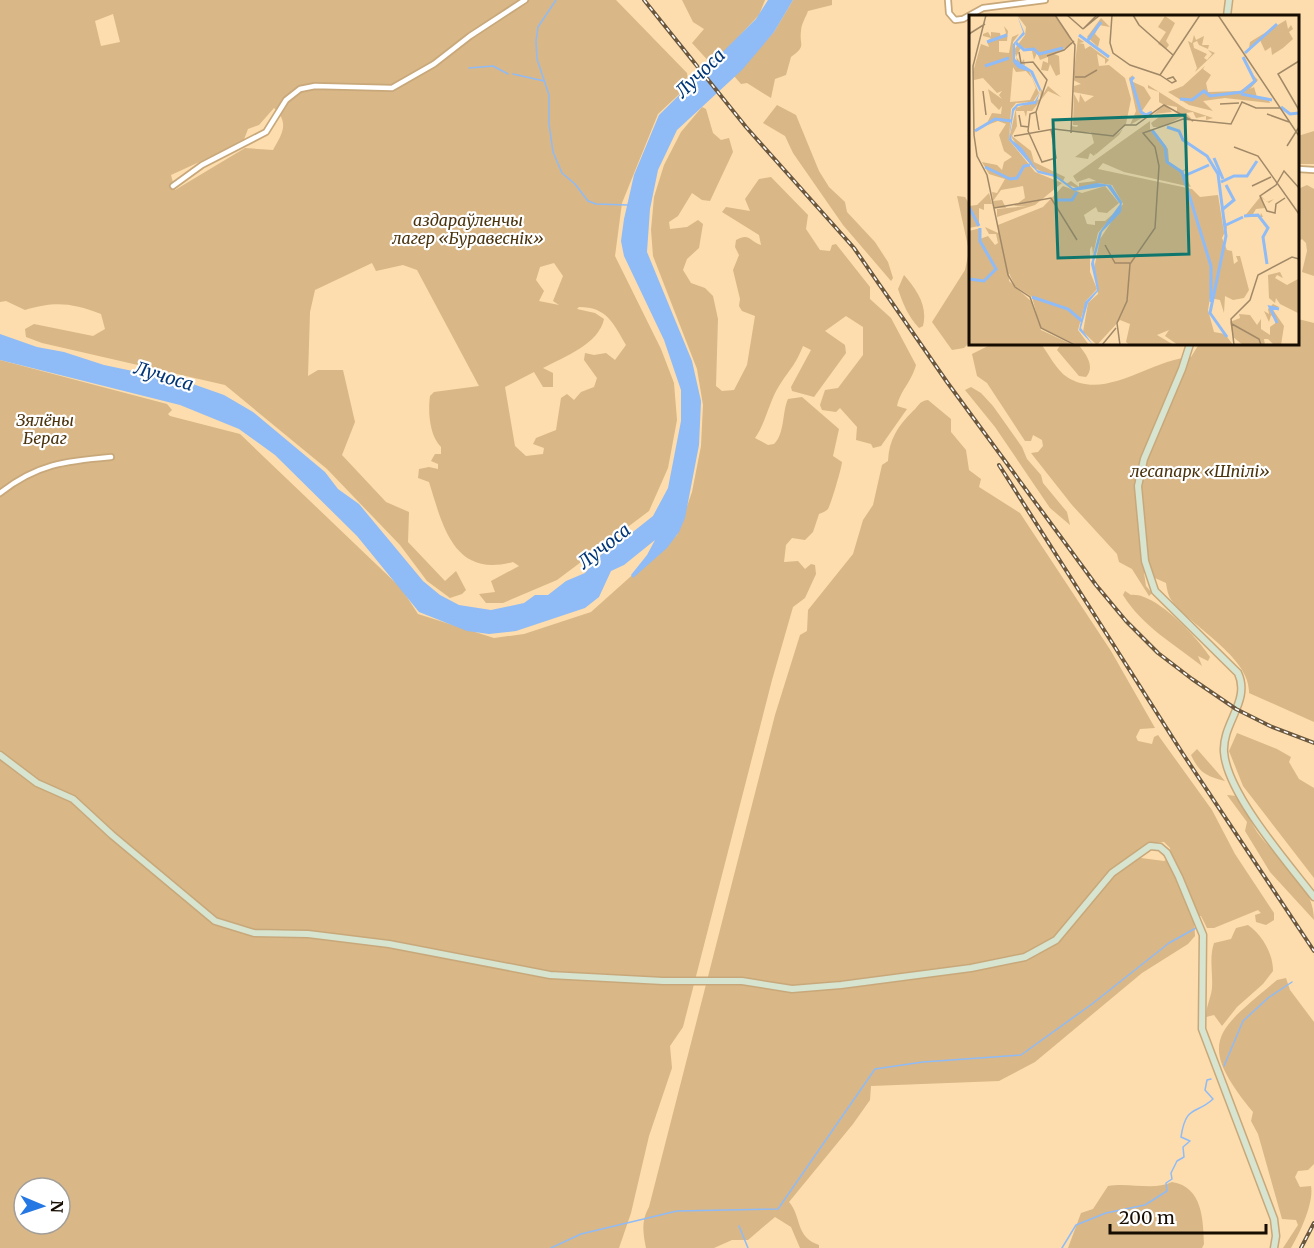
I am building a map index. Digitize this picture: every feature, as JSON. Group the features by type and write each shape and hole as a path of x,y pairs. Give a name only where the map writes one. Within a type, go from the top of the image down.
{"street":[{"path":"173,186 202,165 266,132 286,100 300,89 315,86 392,88 434,64 470,36 525,0"},
{"path":"948,0 949,13 955,20 969,16"},
{"path":"970,15 983,8 1045,0"},
{"path":"1227,15 1229,0"},
{"path":"1299,169 1314,170"},
{"path":"1190,345 1144,459 1138,486 1147,571 1155,591 1238,673 1243,690 1227,732 1223,750 1226,765 1248,808 1314,897"},
{"path":"0,493 23,476 52,464 111,457"},
{"path":"0,755 38,783 73,799 112,835 215,921 230,928 254,933 308,934 389,944 550,975 663,981 742,981 792,989 971,968 1025,957 1056,940 1112,873 1150,846 1160,847 1167,853 1203,935 1202,1029 1274,1219 1276,1236 1274,1248"}],"green space":[{"name":"аздараўленчы лагер «Буравеснік»","path":"0,0 616,0 687,73 689,85 658,114 622,203 615,256 661,349 674,383 677,420 668,468 649,511 557,580 503,603 486,603 479,594 495,592 491,581 519,566 513,562 493,565 477,563 464,556 446,531 429,482 418,478 419,469 429,467 438,469 438,464 431,461 435,454 441,454 441,447 430,423 430,396 434,392 479,386 417,270 403,265 376,271 372,263 315,290 310,312 308,376 318,370 343,370 355,422 342,455 386,502 409,512 408,542 445,581 456,571 466,590 450,598 427,581 400,545 327,469 225,385 42,343 26,337 25,329 34,324 93,336 105,329 101,314 81,307 55,304 25,310 6,301 0,302","holes":["113,14 120,42 101,46 95,21","274,108 279,113 283,129 273,150 245,148 175,190 171,175 243,142 248,129 259,125","554,263 563,276 553,301 559,305 539,301 544,291 536,280 540,267","579,307 589,308 603,313 613,323 626,345 615,360 606,353 594,355 585,353 584,360 597,378 594,387 581,392 574,400 567,394 561,398 556,430 536,438 533,444 544,448 543,454 526,456 515,446 505,387 534,372 543,387 553,387 553,373 543,368 588,343 601,328 604,319 595,313 577,309"]},
{"path":"682,0 765,0 759,15 712,65 692,43 704,29 693,22"},
{"path":"793,0 832,0 832,5 808,11 801,28 801,47 791,57 786,75 775,79 771,98 747,83 741,84 734,76 774,32"},
{"path":"777,105 796,115 819,171 829,187 845,202 847,212 875,242 888,262 893,278 891,281 843,225 793,153 785,136 763,123"},
{"name":"Зялёны Бераг","path":"702,107 706,109 713,133 721,140 729,138 733,152 710,201 702,200 692,193 678,216 669,222 670,229 687,227 698,220 703,224 699,248 687,259 683,270 691,283 705,288 713,296 718,319 716,386 722,391 734,390 747,365 755,316 742,311 739,306 740,299 733,270 739,255 735,247 736,240 747,237 761,245 759,235 722,212 726,207 750,211 745,199 759,179 771,177 808,215 806,229 820,250 830,251 832,245 836,244 870,287 870,299 891,318 916,365 897,406 907,409 881,446 873,448 871,444 856,440 857,427 840,408 836,412 822,410 820,405 825,390 838,388 863,355 863,327 846,316 825,331 845,345 846,353 814,397 792,391 791,387 811,350 803,346 776,392 755,438 768,445 774,444 782,429 788,399 802,397 839,429 833,456 842,462 829,507 819,514 813,532 805,540 792,538 786,545 784,562 798,561 805,569 811,564 815,565 816,574 805,598 793,607 772,680 683,1027 670,1046 672,1068 649,1136 631,1213 619,1248 0,1248 0,360 167,404 172,410 168,414 170,416 240,434 401,588 418,614 494,638 524,634 591,612 677,535 692,492 701,446 703,405 697,369 653,256 651,230 654,197 664,165 681,132"},
{"path":"1314,131 1314,164 1299,164 1299,136"},
{"path":"1307,185 1314,189 1314,276 1302,272 1307,251 1306,243 1302,239 1299,241 1299,189"},
{"path":"957,196 965,197 969,203 969,251"},
{"path":"969,251 969,343 964,348 952,350 932,322 965,270"},
{"path":"904,275 917,292 923,305 923,326 919,328 906,310 898,289"},
{"name":"лесапарк «Шпілі»","path":"1299,319 1314,323 1314,722 1249,693 1247,680 1231,655 1181,611 1172,601 1166,583 1144,573 1146,586 1152,593 1149,596 1132,569 1119,562 1117,554 1072,505 1031,453 1038,452 1043,446 1042,440 1033,435 1031,441 1025,441 987,383 977,376 972,354 987,345 1042,345 1056,366 1067,377 1082,383 1097,385 1128,377 1176,359 1191,357 1198,345 1299,345"},
{"path":"1060,345 1079,345 1090,364 1086,377 1079,376 1057,350"},
{"path":"971,387 981,393 993,406 1022,447 1027,459 1041,475 1043,483 1067,512 1070,525 1050,508 995,427 965,390"},
{"path":"928,400 951,419 951,432 966,450 969,470 981,479 979,487 1020,513 1111,651 1155,728 1140,729 1136,737 1138,741 1152,744 1154,737 1158,735 1212,810 1235,854 1274,913 1274,920 1266,925 1256,922 1255,915 1261,913 1258,910 1214,928 1207,928 1201,916 1194,917 1195,936 1188,944 1142,973 1035,1062 999,1081 871,1086 870,1100 789,1202 802,1232 819,1245 819,1248 800,1248 791,1227 775,1217 748,1240 732,1240 714,1248 646,1248 645,1217 775,715 800,635 807,631 808,610 853,554 863,520 873,505 882,465 888,461 895,433","holes":["1164,842 1170,848 1171,857 1164,861 1141,858 1141,855 1149,851 1155,843"]},
{"path":"1125,591 1152,601 1175,618 1204,649 1210,657 1208,661 1198,656 1202,666 1159,634 1131,606 1123,595"},
{"path":"1237,733 1291,757 1289,762 1299,779 1314,788 1314,878 1243,786 1229,751"},
{"path":"1197,749 1225,781 1209,776 1201,770 1191,755"},
{"path":"1227,795 1237,796 1257,832 1301,883 1308,895 1314,920 1270,872 1245,831 1247,822"},
{"path":"1248,925 1266,945 1273,971 1263,984 1237,1007 1222,1026 1214,1015 1206,1017 1212,988 1211,960 1214,943 1231,939 1236,928"},
{"path":"1286,978 1290,990 1314,1022 1314,1164 1308,1170 1298,1171 1295,1177 1300,1187 1311,1186 1311,1193 1306,1218 1291,1248 1283,1248 1298,1225 1296,1220 1282,1219 1258,1134 1251,1121 1253,1112 1224,1069 1219,1053 1220,1039 1227,1026 1277,980"},
{"path":"1172,1182 1190,1190 1195,1197 1202,1215 1204,1244 1202,1248 1068,1248 1081,1213 1093,1209 1108,1186 1157,1186"}],"water":[{"path":"768,0 793,0 774,32 742,70 677,130 658,170 650,209 647,252 692,361 701,401 699,445 685,518 679,532 667,548 633,578 631,575 647,555 655,540 624,565 611,571 599,597 585,608 516,631 489,634 467,631 419,612 357,536 275,455 239,429 180,405 0,360 0,334 37,347 64,352 104,365 190,383 224,395 253,412 325,472 338,489 359,504 423,581 440,595 459,605 491,610 524,603 535,595 548,595 566,581 585,573 607,548 624,539 653,516 668,488 681,421 681,390 664,340 624,256 621,241 624,219 634,175 659,115 756,19"}],"waterway":[{"path":"556,0 538,27 536,41 537,59 549,95 549,124 553,152 562,173 575,184 588,201 596,204 628,205"},
{"path":"469,68 493,66 508,74"},
{"path":"513,74 544,81"},
{"path":"551,1248 581,1234 677,1211 778,1209 875,1069 923,1062 1021,1055 1092,1004 1169,943 1196,928"},
{"path":"1224,1066 1243,1021 1268,998 1292,982"},
{"path":"1062,1248 1076,1225 1106,1213 1145,1205 1167,1191 1166,1183 1172,1179 1171,1173 1177,1161 1184,1157 1183,1147 1190,1141 1181,1137 1186,1119 1213,1099 1205,1090 1207,1080 1211,1079"},
{"path":"739,1226 748,1248"}],"railway":[{"path":"644,0 746,127 854,248 947,382 1096,585 1126,621 1158,653 1236,709 1270,726 1314,743"},
{"path":"999,465 1183,754 1314,951"},
{"path":"1301,1248 1314,1223"}],"water label":[{"name":"Лучоса","path":"700,73"},
{"name":"Лучоса","path":"164,376"},
{"name":"Лучоса","path":"604,546"}]}
